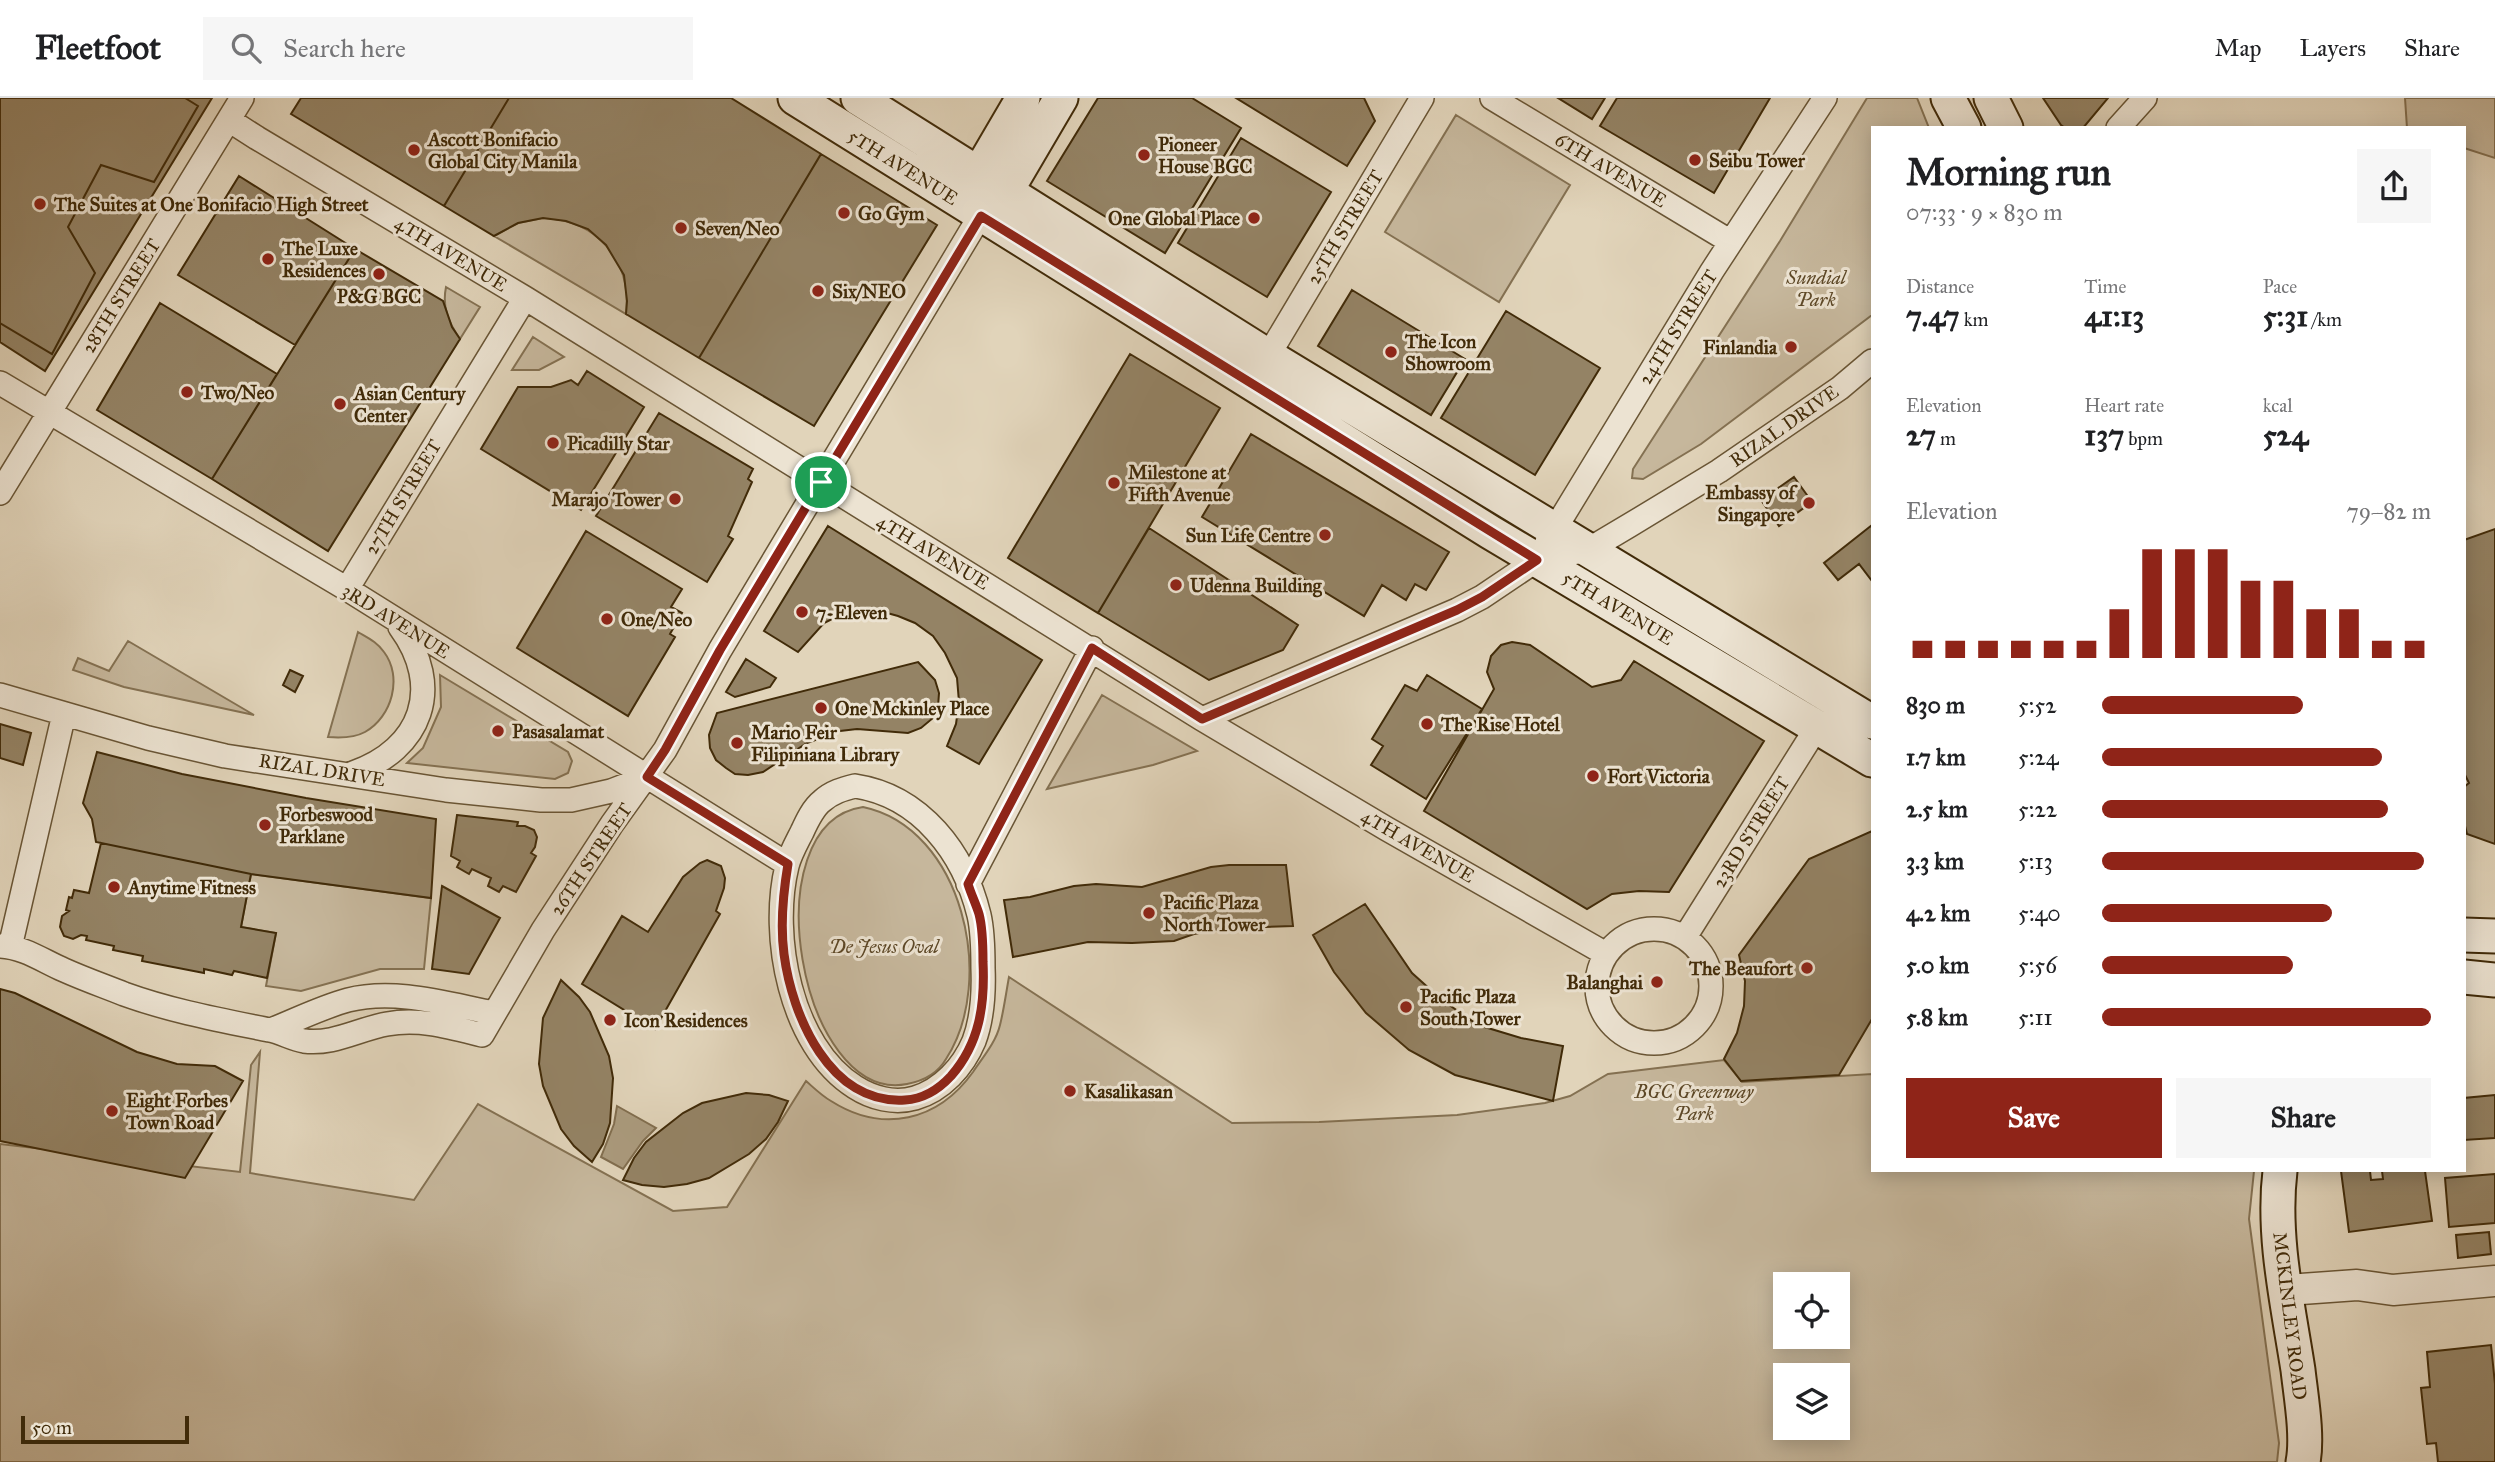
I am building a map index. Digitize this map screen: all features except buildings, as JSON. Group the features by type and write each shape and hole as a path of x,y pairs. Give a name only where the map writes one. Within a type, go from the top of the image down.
{"main road":[{"name":"5TH AVENUE","path":"795,98 1537,560 1871,759"},
{"name":"5TH AVENUE","path":"858,98 1268,356 1871,721"},
{"path":"981,216 979,173 1023,98"},
{"name":"26TH STREET","path":"981,216 1007,190 1061,98"},
{"path":"1948,98 1963,126"},
{"path":"1991,98 2005,126"},
{"path":"2466,935 2495,936"},
{"path":"2466,977 2495,980"},
{"name":"MCKINLEY ROAD","path":"2280,1172 2277,1194 2278,1230 2301,1394 2305,1455 2303,1462"}],"street":[{"name":"28TH STREET","path":"0,493 242,98"},
{"name":"25TH STREET","path":"1268,356 1423,98"},
{"name":"6TH AVENUE","path":"1492,98 1731,242"},
{"name":"24TH STREET","path":"1537,560 1731,242 1825,98"},
{"path":"2120,126 2145,98"},
{"name":"4TH AVENUE","path":"229,120 525,298 1092,648 1202,719 1606,954"},
{"name":"26TH STREET","path":"271,1030 301,1040 319,1042 387,1024 417,1022 435,1023 482,1035 557,909 612,824 647,777 981,216"},
{"name":"27TH STREET","path":"346,589 525,298"},
{"name":"RIZAL DRIVE","path":"1202,719 1457,610 1482,597 1537,560 1588,550 1719,471 1840,388 1871,362"},
{"name":"3RD AVENUE","path":"0,383 346,589 788,864"},
{"path":"349,774 376,765 398,748 414,726 422,699 422,671 413,645 397,622"},
{"path":"968,884 1092,648"},
{"name":"RIZAL DRIVE","path":"0,695 148,738 225,756 446,790 541,800 571,800 611,791 647,777"},
{"path":"64,714 5,946 37,956 62,970 126,994 176,1010 271,1030 348,1000 372,996 422,999 494,1013"},
{"name":"23RD STREET","path":"1685,937 1817,727"},
{"path":"855,786 876,789 901,800 924,817 954,856 979,915 983,948 983,1010 973,1042 959,1066 930,1094 907,1100 887,1099 866,1093 847,1082 829,1064 811,1039 799,1013 784,954 783,903 788,864 809,817 820,802 837,791 855,786"},
{"path":"1651,928 1669,930 1685,937 1700,951 1709,968 1712,987 1708,1006 1699,1023 1684,1036 1665,1043 1646,1044 1628,1038 1612,1027 1601,1010 1597,991 1598,972 1606,954 1618,940 1651,928"},
{"path":"2288,1301 2359,1302 2393,1290 2495,1282"}],"green space":[{"name":"Sundial Park","path":"1867,98 1917,98 1928,126 1871,126 1871,316 1701,444 1643,479 1632,478 1633,469 1780,241"},
{"path":"2405,98 2495,98 2495,158 2466,149 2466,126 2407,126"},
{"path":"1456,115 1570,185 1499,302 1385,232"},
{"path":"543,218 580,226 607,246 617,260 623,276 626,314 494,236 518,223"},
{"path":"446,287 480,307 460,339 447,314"},
{"path":"533,337 564,357 539,370 512,370"},
{"path":"358,632 372,640 390,662 393,673 392,696 382,717 365,732 347,737 328,737"},
{"path":"128,641 254,715 124,687 73,670 78,658 109,671"},
{"path":"440,675 568,752 572,761 568,773 555,779 407,763 423,748 441,707"},
{"path":"1102,695 1197,751 1153,765 1047,789"},
{"name":"De Jesus Oval","path":"863,807 897,821 925,844 947,875 961,912 969,951 969,990 961,1027 939,1068 919,1081 907,1084 870,1079 839,1052 816,1010 803,959 799,907 807,860 828,824"},
{"path":"251,874 431,898 424,969 380,969 301,991 266,986 276,933 241,927"},
{"name":"BGC Greenway Park","path":"1009,977 1232,1123 1457,1115 1545,1103 1570,1096 1608,1074 1724,1060 1742,1082 1871,1074 1871,1172 2254,1172 2249,1219 2279,1443 2277,1462 0,1462 0,1144 240,1172 251,1065 260,1052 250,1173 414,1200 478,1104 673,1211 727,1207 806,1081 831,1101 851,1111 870,1117 908,1117 943,1102 959,1089 973,1072 998,1031"}],"shaded area":[{"path":"617,1106 656,1128 623,1169 601,1157 614,1124"}],"place":[{"name":"Ascott Bonifacio Global City Manila","path":"414,150"},
{"name":"Pioneer House BGC","path":"1144,155"},
{"name":"Seibu Tower","path":"1695,160"},
{"name":"The Suites at One Bonifacio High Street","path":"40,204"},
{"name":"Go Gym","path":"844,213"},
{"name":"One Global Place","path":"1254,218"},
{"name":"Seven/Neo","path":"681,228"},
{"name":"The Luxe Residences","path":"268,259"},
{"name":"P&G BGC","path":"379,274"},
{"name":"Six/NEO","path":"818,291"},
{"name":"Finlandia","path":"1791,347"},
{"name":"The Icon Showroom","path":"1391,352"},
{"name":"Two/Neo","path":"187,392"},
{"name":"Asian Century Center","path":"340,404"},
{"name":"Picadilly Star","path":"553,443"},
{"name":"Milestone at Fifth Avenue","path":"1114,483"},
{"name":"Marajo Tower","path":"675,499"},
{"name":"Embassy of Singapore","path":"1809,503"},
{"name":"Sun Life Centre","path":"1325,535"},
{"name":"Udenna Building","path":"1176,585"},
{"name":"7-Eleven","path":"802,612"},
{"name":"One/Neo","path":"607,619"},
{"name":"One Mckinley Place","path":"821,708"},
{"name":"The Rise Hotel","path":"1427,724"},
{"name":"Pasasalamat","path":"498,731"},
{"name":"Mario Feir Filipiniana Library","path":"737,743"},
{"name":"Fort Victoria","path":"1593,776"},
{"name":"Forbeswood Parklane","path":"265,825"},
{"name":"Anytime Fitness","path":"114,887"},
{"name":"Pacific Plaza North Tower","path":"1149,913"},
{"name":"The Beaufort","path":"1807,968"},
{"name":"Balanghai","path":"1657,982"},
{"name":"Pacific Plaza South Tower","path":"1406,1007"},
{"name":"Icon Residences","path":"610,1020"},
{"name":"Kasalikasan","path":"1070,1091"},
{"name":"Eight Forbes Town Road","path":"112,1111"}],"route":[{"path":"981,216 1537,560 1482,597 1457,610 1202,719 1092,648 968,884 979,915 983,948 983,1010 973,1042 959,1066 930,1094 907,1100 887,1099 866,1093 847,1082 829,1064 811,1039 799,1013 784,954 783,891 788,864 647,777 821,482 981,216"}]}
